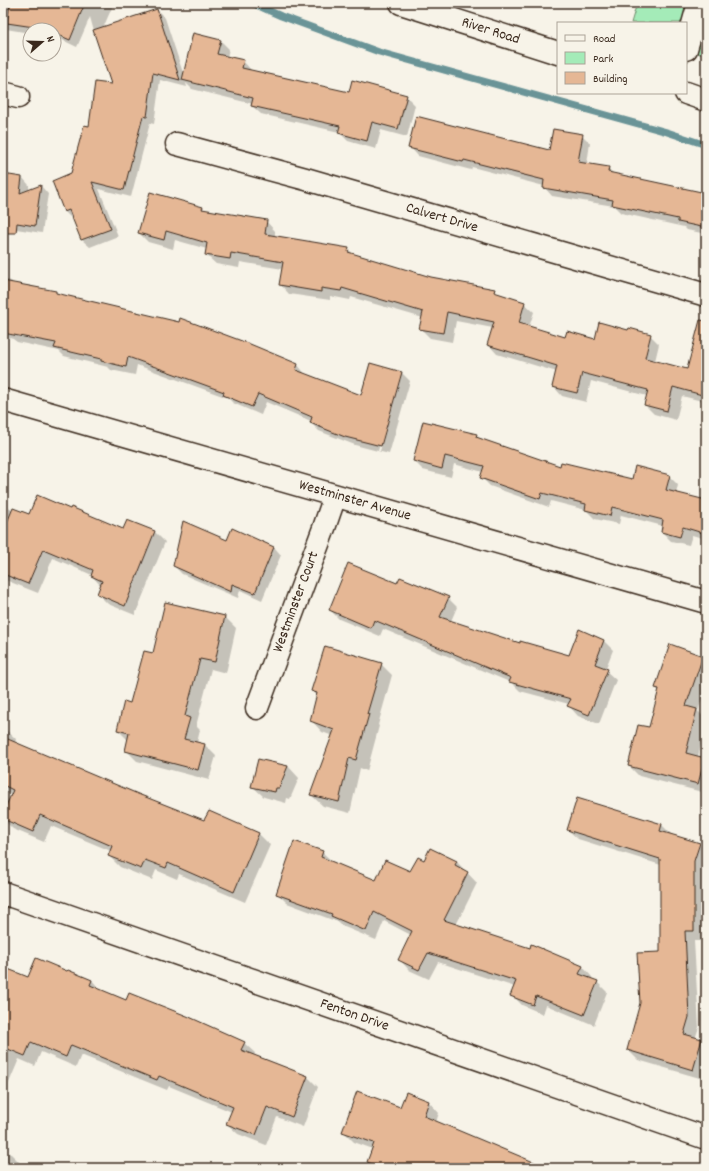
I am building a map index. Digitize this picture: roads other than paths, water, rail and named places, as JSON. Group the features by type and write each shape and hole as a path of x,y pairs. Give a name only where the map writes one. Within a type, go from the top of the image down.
{"street":[{"name":"River Road","path":"401,3 557,53"},
{"path":"687,45 699,3"},
{"path":"687,93 706,100"},
{"name":"Calvert Drive","path":"177,144 306,179 706,295"},
{"name":"Westminster Avenue","path":"3,400 706,602"},
{"name":"Westminster Court","path":"257,708 335,496"},
{"name":"Fenton Drive","path":"3,892 706,1138"}],"waterway":[{"path":"252,3 281,16 379,52 667,132 706,145"}]}
